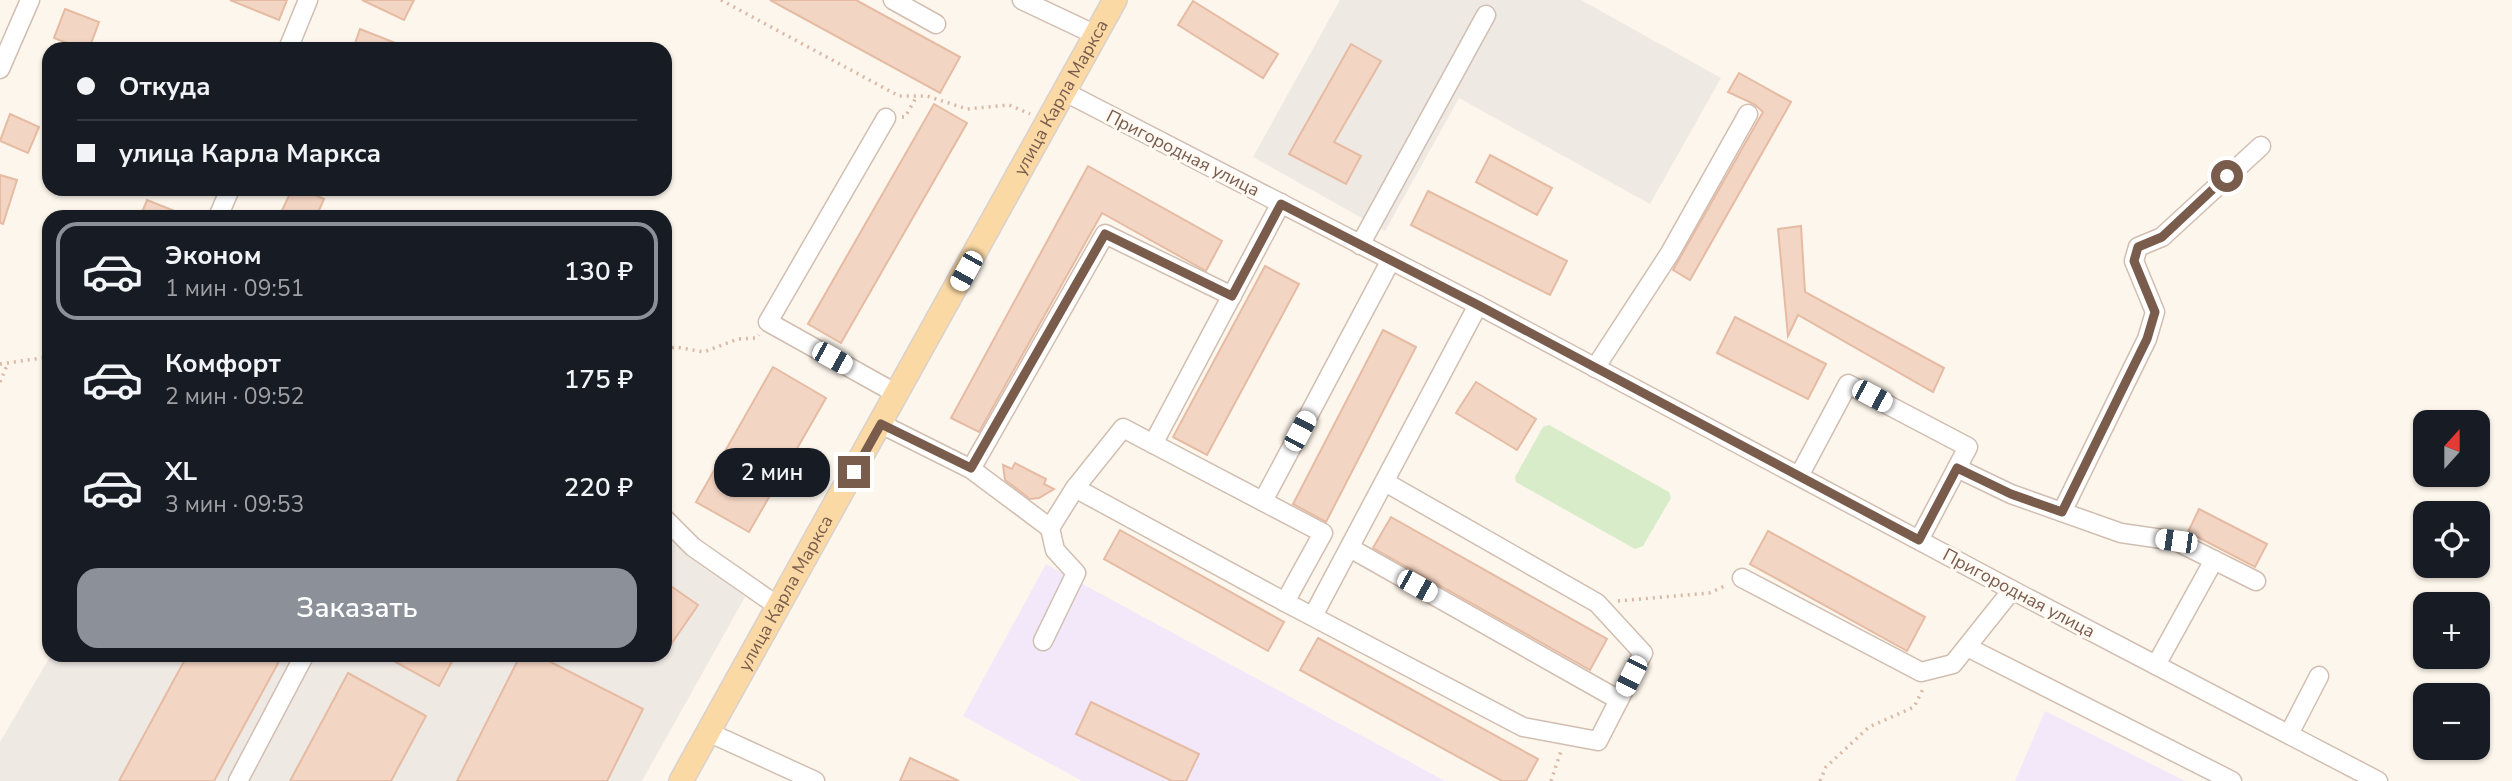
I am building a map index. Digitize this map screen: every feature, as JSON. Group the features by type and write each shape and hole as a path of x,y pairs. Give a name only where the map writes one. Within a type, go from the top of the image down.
{"main road":[{"name":"улица Карла Маркса","path":"681,781 1115,0"}],"street":[{"path":"0,69 30,0"},
{"path":"291,42 308,0"},
{"path":"893,0 936,24"},
{"path":"1022,0 1096,34"},
{"path":"1360,244 1486,15"},
{"name":"Пригородная улица","path":"1065,92 1478,305 2012,590 2378,781"},
{"path":"1595,368 1670,253 1748,114"},
{"path":"886,118 768,322 897,394"},
{"path":"2062,512 2147,339 2155,312 2134,261 2138,247 2162,237 2262,146"},
{"path":"1153,444 1281,204"},
{"path":"971,468 1105,234 1232,296"},
{"path":"1263,502 1391,260"},
{"path":"1313,616 1478,305"},
{"path":"1799,476 1848,384 1968,447 1919,540"},
{"path":"881,424 971,468 1050,528 1055,550 1076,573 1043,641"},
{"path":"1050,528 1075,488 1123,428 1323,533 1285,602"},
{"path":"1957,468 2011,494 2121,533 2176,541 2256,581"},
{"path":"1075,488 1523,727 1598,741 1643,653 1597,603 1385,482"},
{"path":"672,526 694,547 779,607"},
{"path":"1350,548 1619,700"},
{"path":"2156,665 2214,560"},
{"path":"1742,578 1921,673 1953,664 2012,590"},
{"path":"1966,647 2232,781"},
{"path":"238,781 302,662"},
{"path":"2289,734 2319,677"},
{"path":"708,732 815,781"}],"path":[{"path":"721,0 899,96 927,96 967,109 1009,105 1048,122"},
{"path":"886,118 905,117 917,96"},
{"path":"672,347 704,352 738,340 757,338 768,322"},
{"path":"0,364 42,358"},
{"path":"0,383 8,363"},
{"path":"1597,603 1709,593 1742,578"},
{"path":"1821,781 1826,767 1870,727 1914,707 1933,669"},
{"path":"1551,781 1566,735"}],"shaded area":[{"path":"1340,0 1581,0 1721,78 1650,204 1459,98 1385,231 1253,157"},
{"path":"672,534 745,597 642,781 0,781 0,742 47,662 672,662"},
{"path":"1046,564 1445,781 1082,781 963,716"},
{"path":"2045,711 2185,781 2015,781"}],"green space":[{"path":"1549,425 1669,492 1671,498 1643,546 1635,549 1516,482 1515,477 1543,427"}],"building":[{"path":"230,0 287,0 279,20"},
{"path":"362,0 414,0 404,20"},
{"path":"770,0 856,0 960,57 940,93"},
{"path":"1193,1 1278,54 1263,78 1178,25"},
{"path":"65,9 99,22 92,42 64,42 54,38"},
{"path":"360,29 393,42 355,42"},
{"path":"1351,44 1381,61 1334,142 1361,156 1346,184 1289,154"},
{"path":"1739,73 1791,102 1690,280 1673,270 1763,112 1754,104 1728,92"},
{"path":"934,104 967,123 841,343 808,324"},
{"path":"10,114 39,127 28,153 0,141"},
{"path":"1490,155 1552,188 1537,215 1476,182"},
{"path":"1088,166 1222,241 1206,271 1102,213 979,432 951,418"},
{"path":"0,175 17,180 3,224 0,223"},
{"path":"1428,191 1567,261 1550,295 1411,225"},
{"path":"289,196 317,196 324,199 319,210 282,210"},
{"path":"147,200 172,210 143,210"},
{"path":"1801,226 1805,292 1944,368 1933,392 1798,315 1788,336 1778,229"},
{"path":"1265,266 1299,284 1207,455 1173,437"},
{"path":"1735,317 1826,364 1808,399 1717,353"},
{"path":"1383,330 1416,347 1326,522 1293,504"},
{"path":"773,367 826,398 749,532 696,502"},
{"path":"1476,382 1536,419 1517,450 1456,413"},
{"path":"1015,463 1046,479 1044,484 1054,489 1039,498 1030,499 1005,480 1003,465 1012,469"},
{"path":"2199,509 2267,544 2255,567 2188,532"},
{"path":"1391,517 1607,639 1590,670 1373,548"},
{"path":"1120,530 1284,622 1268,651 1104,559"},
{"path":"1768,531 1925,617 1907,651 1750,564"},
{"path":"672,587 698,605 672,643"},
{"path":"1318,638 1538,759 1526,781 1502,781 1300,670"},
{"path":"184,662 279,662 214,781 119,781"},
{"path":"396,662 452,662 439,686"},
{"path":"517,662 551,662 643,709 607,781 457,781"},
{"path":"348,673 426,716 391,781 290,781"},
{"path":"1091,702 1199,754 1186,781 1172,781 1076,734"},
{"path":"910,758 959,781 900,781"}],"route":[{"path":"854,472 881,424 971,468 1105,234 1232,296 1281,204 1478,305 1919,540 1957,468 2011,494 2062,512 2147,339 2155,312 2134,261 2138,247 2162,237 2227,176"}]}
